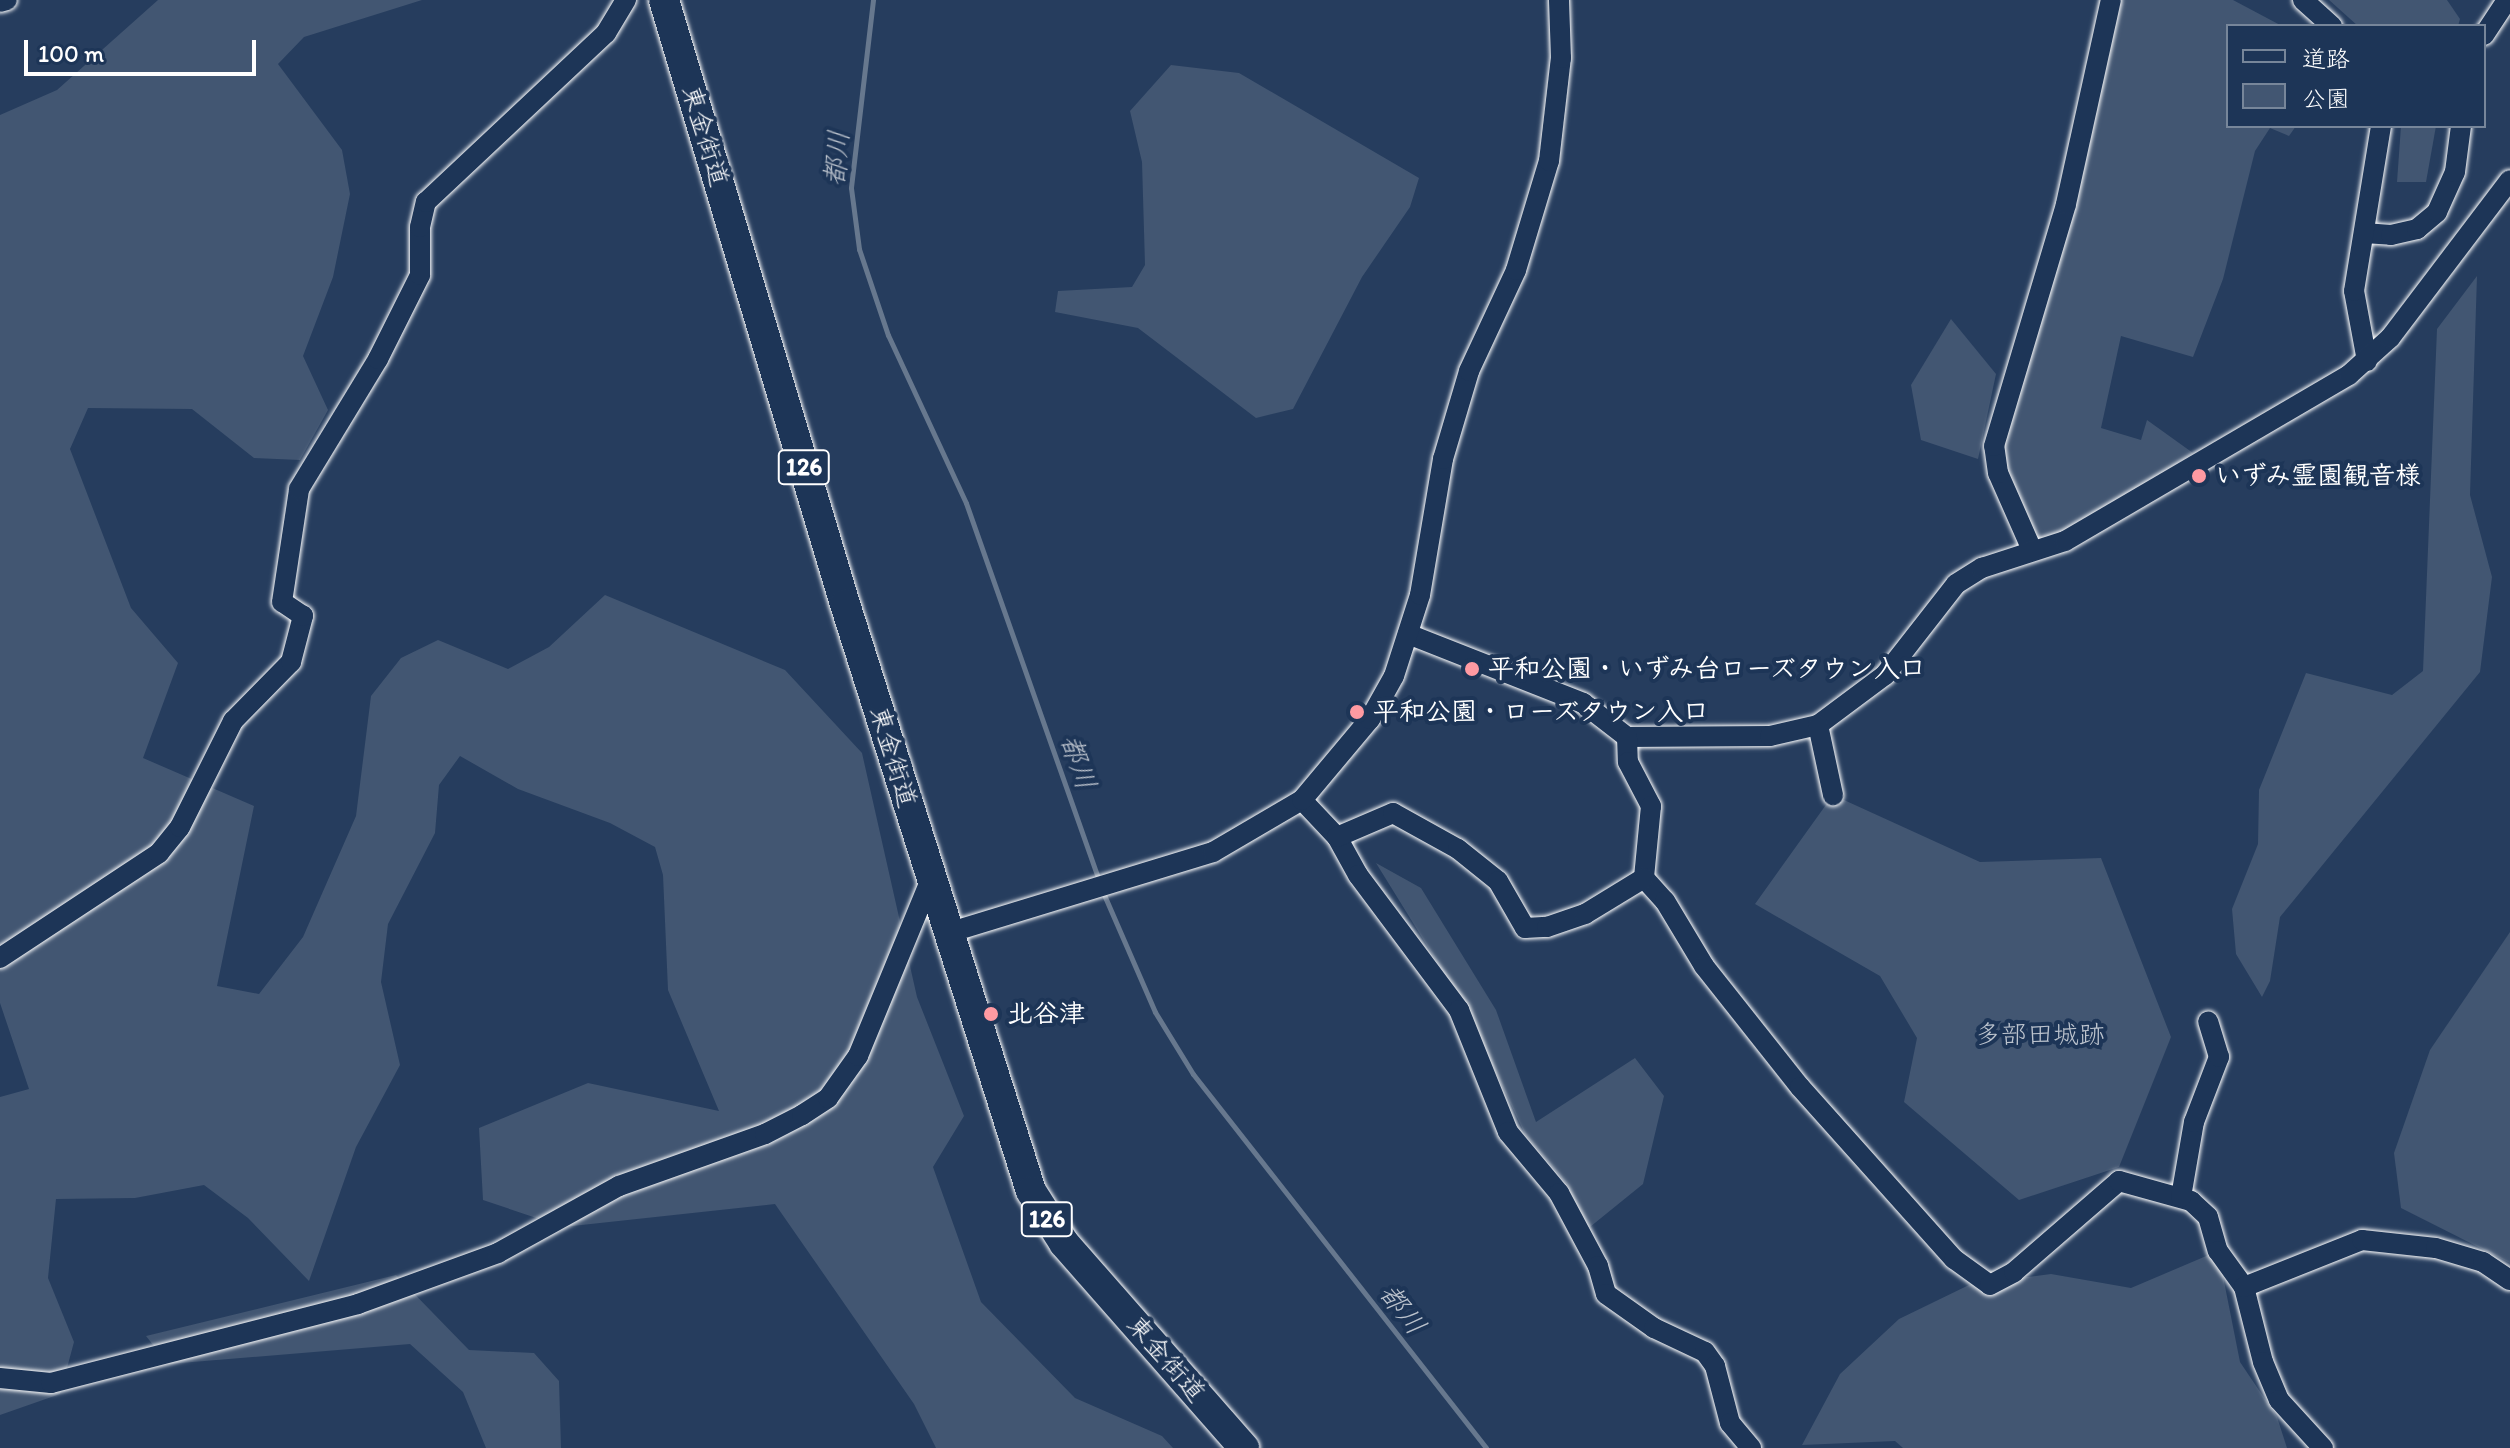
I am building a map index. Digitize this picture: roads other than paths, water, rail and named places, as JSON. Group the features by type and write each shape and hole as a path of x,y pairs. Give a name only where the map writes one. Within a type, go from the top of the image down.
{"highway":[{"name":"東金街道","path":"664,0 931,879 1031,1191 1048,1220 1244,1448"}],"street":[{"path":"0,2 7,0"},
{"path":"0,958 159,853 180,827 233,721 291,662 303,616 282,602 299,489 378,359 420,275 420,227 426,202 606,33 626,0"},
{"path":"948,933 1213,852 1302,800 1370,719 1394,676 1408,634 1451,431 1469,371 1516,270 1549,161 1561,58 1559,0"},
{"path":"2032,550 1998,473 1994,446 2066,204 2111,0"},
{"path":"2303,0 2330,24"},
{"path":"2486,32 2507,0"},
{"path":"2367,361 2354,291 2381,128"},
{"path":"2364,233 2391,235 2417,229 2437,212 2452,183 2461,128"},
{"path":"1408,634 1583,703 1627,737 1770,736 1818,725 1885,675 1956,584 1982,568 2087,529 2367,361 2390,338 2510,180"},
{"path":"1818,725 1833,795"},
{"path":"1627,737 1628,762 1651,806 1644,878 1665,901 1704,966 1800,1087 1954,1259 1990,1285 2014,1272 2119,1181 2181,1197 2208,1217 2218,1251 2244,1287 2263,1362 2279,1400 2323,1448"},
{"path":"1302,800 1337,837 1358,875 1459,1010 1508,1132 1559,1193 1598,1266 1606,1294 1654,1328 1705,1352 1715,1366 1730,1423 1751,1448"},
{"path":"1337,837 1393,813 1458,849 1498,881 1525,928 1547,927 1585,914 1644,878"},
{"path":"0,1378 51,1383 358,1304 498,1253 619,1186 765,1134 802,1115 828,1098 858,1056 931,879"},
{"path":"2181,1197 2194,1122 2219,1057 2208,1022"},
{"path":"2244,1287 2362,1240 2436,1248 2483,1262 2510,1280"}],"waterway":[{"name":"都川","path":"873,0 851,188 859,249 888,335 966,503 1099,880"},
{"name":"都川","path":"1102,890 1155,1012 1193,1074 1486,1448"}],"place":[{"name":"いずみ霊園観音様","path":"2199,476"},
{"name":"平和公園・いずみ台ローズタウン入口","path":"1472,669"},
{"name":"平和公園・ローズタウン入口","path":"1357,712"},
{"name":"北谷津","path":"991,1014"}],"park label":[{"name":"多部田城跡","path":"2040,1035"}]}
